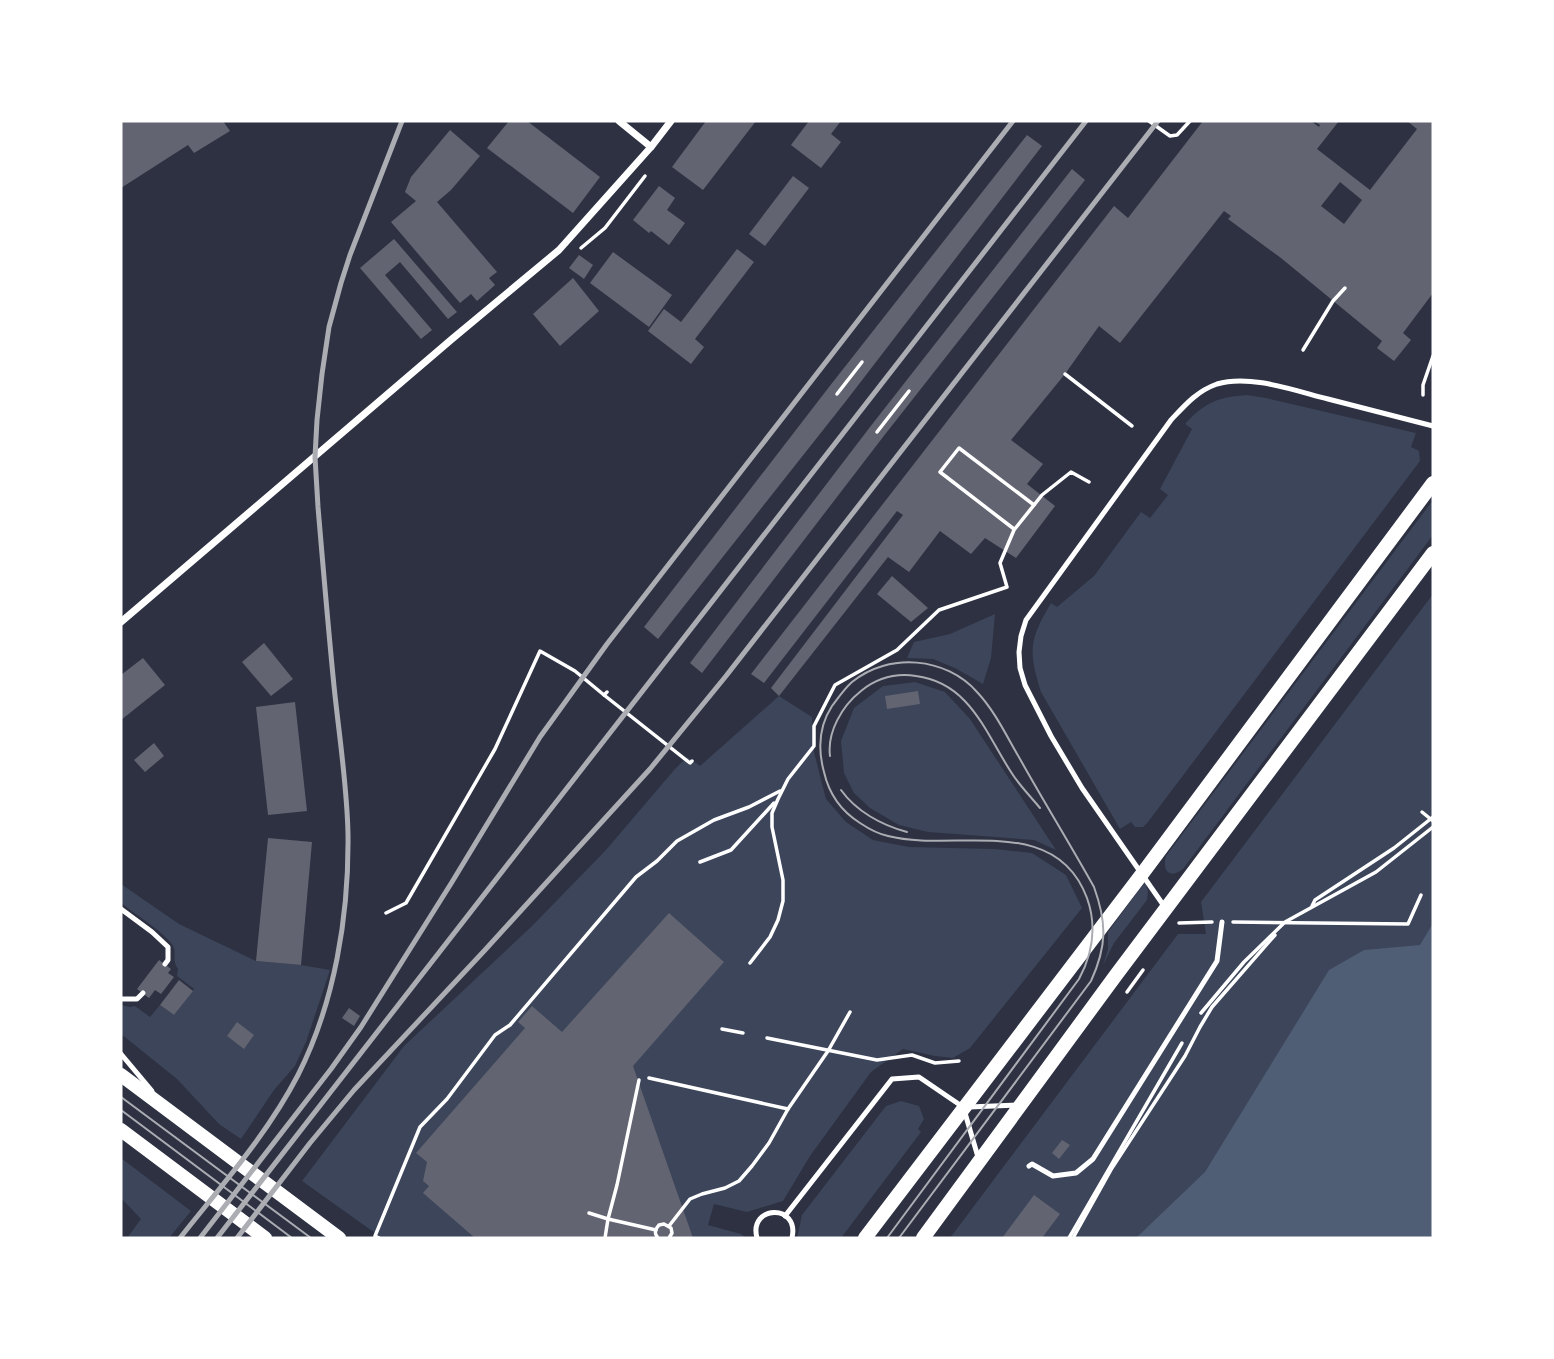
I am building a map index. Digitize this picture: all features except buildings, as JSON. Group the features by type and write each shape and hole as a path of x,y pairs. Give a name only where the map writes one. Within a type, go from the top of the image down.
{"main road":[{"path":"865,1238 1142,874 1433,483"},
{"path":"923,1238 1116,975 1433,553"},
{"path":"121,1075 339,1238"},
{"path":"121,1130 265,1238"}],"street":[{"path":"619,121 651,146"},
{"path":"121,622 559,250 671,121"}],"lane":[{"path":"1166,909 1082,788 1025,685 1019,652 1026,620 1171,420 1189,400 1201,392 1228,382 1276,386 1433,426"},
{"path":"122,912 152,932 168,947 168,960 165,964"},
{"path":"1029,1166 1032,1164 1053,1176 1076,1173 1093,1159 1217,961 1222,922"},
{"path":"121,999 137,999 143,993"},
{"path":"121,1054 170,1112"},
{"path":"785,1216 892,1079 919,1077 963,1107 1021,1105"},
{"path":"963,1107 979,1160"},
{"path":"757,1238 756,1226 760,1219 772,1212 791,1221 792,1238"}],"path":[{"path":"1149,121 1170,136 1177,135 1190,121"},
{"path":"1303,351 1333,301 1345,288"},
{"path":"1423,395 1423,385 1433,356"},
{"path":"837,394 862,362"},
{"path":"1065,374 1132,426"},
{"path":"877,432 909,390"},
{"path":"1014,530 940,472 959,448 1034,505"},
{"path":"750,963 770,937 783,901 783,880 772,827 772,813 788,779 814,746 814,726 835,685 897,650 939,610 1007,587 1000,563 1014,530 1042,495 1071,472 1089,482"},
{"path":"386,913 406,904 495,749 540,651 575,671 649,728 690,764 692,761"},
{"path":"379,1238 375,1236 419,1127 447,1098 495,1035 510,1025 636,877 677,841 714,820 749,807 782,790"},
{"path":"700,862 731,850 778,799"},
{"path":"1312,907 1315,900 1433,819 1422,812"},
{"path":"1199,1015 1244,962 1284,922 1376,872 1433,827"},
{"path":"1179,923 1408,923 1421,895"},
{"path":"1071,1238 1112,1168 1185,1056 1212,1007 1284,922"},
{"path":"669,1226 690,1199 739,1181 769,1143 850,1012"},
{"path":"722,1029 743,1033"},
{"path":"767,1038 877,1060 912,1055 935,1063 959,1061"},
{"path":"1071,1238 1185,1039"},
{"path":"649,1078 788,1109"},
{"path":"605,1238 639,1080"},
{"path":"589,1213 656,1230"},
{"path":"658,1238 656,1230 661,1224 669,1226"},
{"path":"669,1226 672,1233 669,1238"}],"shaded area":[{"path":"1247,395 1416,433 1411,447 1419,451 1420,461 1148,822 1143,827 1135,827 1131,822 1120,829 1041,692 1034,666 1035,637 1051,603 1057,607 1094,576 1141,512 1150,518 1168,495 1160,489 1192,429 1185,424 1199,410 1213,402"},
{"path":"1433,500 1433,535 1183,869 1174,874 1168,872 1165,865 1166,856"},
{"path":"1433,594 1433,1238 950,1238 1178,934 1206,934 1201,902"},
{"path":"995,614 991,658 983,684 933,659 907,658 914,642 950,634"},
{"path":"915,682 945,692 970,719 1056,850 1034,840 928,832 899,825 870,808 854,793 844,773 841,741 854,708 883,686"},
{"path":"779,696 812,717 814,752 826,799 846,822 873,840 909,847 995,849 1032,853 1066,875 1082,908 970,1048 953,1058 903,1049 871,1072 810,1156 783,1201 747,1212 714,1204 708,1225 741,1234 746,1238 382,1238 302,1181 404,1046 532,926 605,851 675,769 687,757 700,766"},
{"path":"1145,882 1147,900 1114,943 1103,965 1108,949 1108,932"},
{"path":"121,884 179,924 256,961 330,970 306,1042 295,1066 274,1090 241,1139 219,1124 177,1079 121,1034 121,1005 135,1006 150,1017 160,1005 174,1015 194,989 177,976 178,969 171,943 121,903"},
{"path":"1433,923 1433,1238 1136,1238 1205,1172 1329,970 1364,950 1420,945"},
{"path":"901,1101 919,1106 924,1119 918,1129 921,1132 841,1238 797,1238 802,1215 886,1106"},
{"path":"121,1158 191,1211 169,1238 127,1238 141,1219 121,1198"}],"tram line":[{"path":"887,1238 1079,979 1088,959 1093,929 1087,898 1072,871 1052,854 1027,845 1000,841 914,840 884,835 853,818 833,795 826,780 820,747 824,722 832,706 849,684 867,672 883,666 917,663 950,671 964,680 989,707 1094,887 1101,912 1103,934 1100,957 1091,981 899,1238"},
{"path":"830,756 833,729 854,697 880,680 901,675 916,676 935,681 964,700 985,728 1013,775 1040,808"},
{"path":"841,790 870,816 907,832"},
{"path":"121,1097 311,1238"},
{"path":"121,1110 292,1238"}],"railway":[{"path":"180,1238 243,1160 286,1097 322,1018 337,958 346,896 348,834 318,507 315,457 317,420 329,327 341,283 402,121"},
{"path":"200,1238 361,1027 540,737 607,644 1013,121"},
{"path":"217,1238 1086,121"},
{"path":"237,1238 354,1090 650,769 726,676 1158,121"}]}
